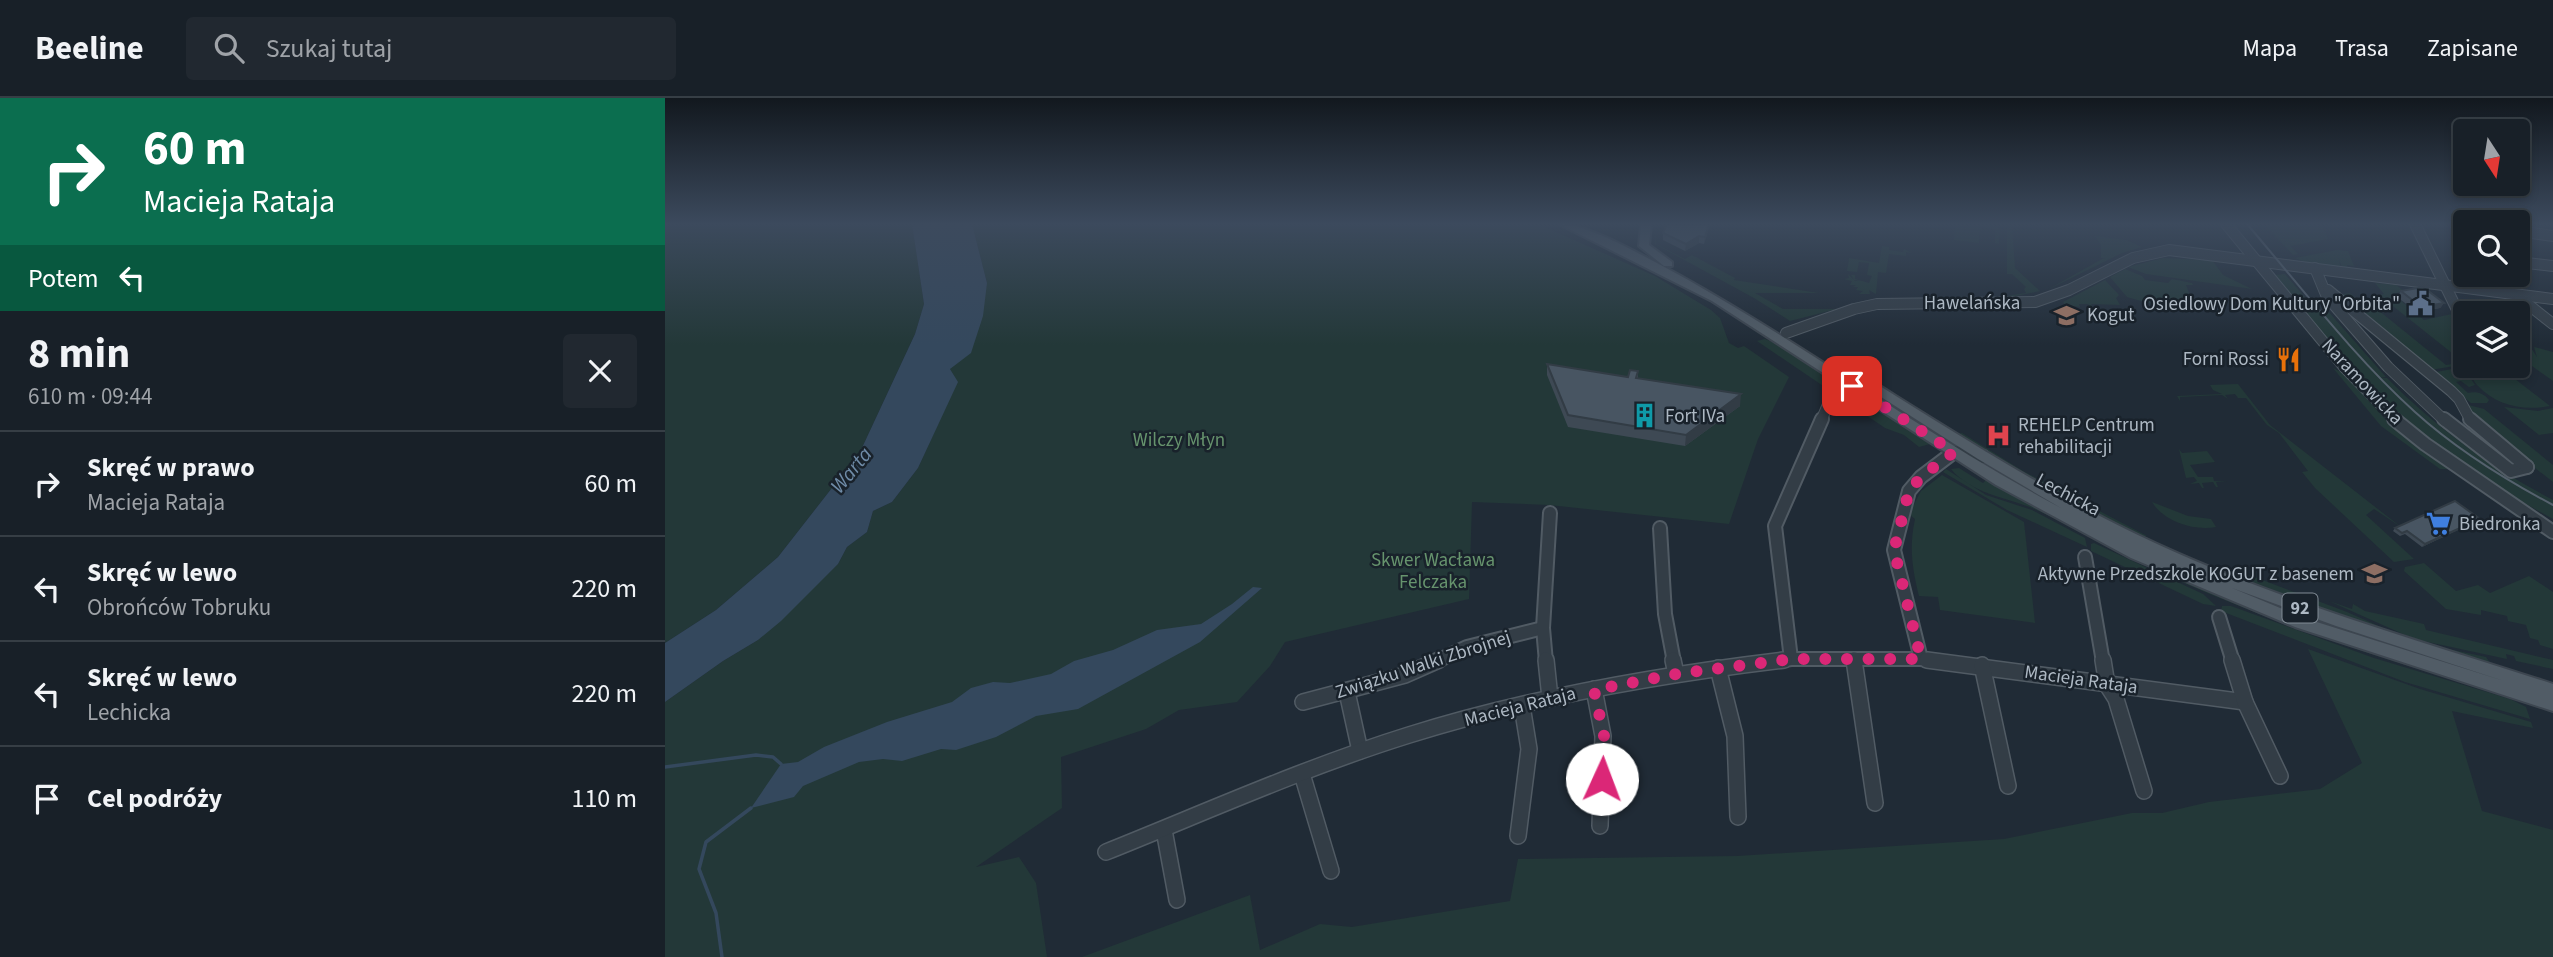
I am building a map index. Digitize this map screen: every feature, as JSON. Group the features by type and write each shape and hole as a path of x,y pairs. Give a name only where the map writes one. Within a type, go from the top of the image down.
{"main road":[{"name":"Lechicka","path":"1650,264 1716,299 1954,452 2065,518 2136,554 2213,588 2354,641 2553,704"},
{"name":"Lechicka","path":"1663,264 1786,333 1985,457 2102,524 2227,580 2350,626 2553,691"},
{"path":"1670,264 1684,274"}],"street":[{"name":"Hawelańska","path":"1786,333 1846,311 1877,304 2035,302 2059,294 2117,264"},
{"name":"Naramowicka","path":"2259,264 2377,403 2413,435 2553,532"},
{"name":"Hawelańska","path":"2286,264 2445,288 2553,299"},
{"path":"2434,264 2453,303"},
{"path":"2315,268 2327,297 2363,340 2434,412 2511,471 2526,467 2472,422 2459,399 2451,391 2323,285"},
{"path":"2516,295 2553,324"},
{"path":"1791,659 1775,526 1829,402"},
{"path":"1951,436 1954,452"},
{"path":"1921,659 1894,550 1909,491 1921,477 1954,452 1985,457"},
{"name":"Naramowicka","path":"2490,488 2553,522"},
{"path":"1550,513 1543,628 1550,698"},
{"path":"1660,528 1665,614 1676,674"},
{"path":"2085,557 2107,685 2116,699 2144,791"},
{"path":"2219,617 2245,702 2280,776"},
{"name":"Związku Walki Zbrojnej","path":"1303,702 1405,675 1467,647 1543,628"},
{"name":"Macieja Rataja","path":"1106,852 1360,751 1411,734 1550,698 1718,668 1791,659 1921,659 2245,702"},
{"path":"1854,660 1875,803"},
{"path":"1982,666 2008,786"},
{"path":"1718,668 1735,736 1738,817"},
{"path":"1594,690 1604,736 1600,826"},
{"path":"1346,692 1360,751"},
{"path":"1518,836 1529,749 1522,706"},
{"path":"1302,774 1331,871"},
{"path":"1164,830 1177,900"}],"green space":[{"path":"665,264 918,264 924,304 915,334 860,452 778,557 716,610 665,643"},
{"name":"Wilczy Młyn","path":"982,264 1628,264 1655,276 1711,310 1720,318 1729,343 1738,348 1744,346 1789,377 1758,439 1729,524 1549,505 1472,502 1469,599 1285,642 1270,666 1237,702 1179,710 1146,729 1061,757 1062,808 976,867 1019,857 1036,883 1047,957 665,957 665,702 758,640 838,564 847,547 867,532 873,511 892,502 918,468 957,382 950,369 987,283"},
{"path":"1692,264 1709,264 1735,278 1734,280 1819,293 1755,293 1783,309 1837,309 1790,321"},
{"path":"1848,264 1859,264 1857,272 1847,271"},
{"path":"1869,264 1887,264 1886,273 1878,272 1876,294 1869,290 1870,294 1859,294 1863,291 1856,290 1858,287 1853,287 1856,285 1850,285 1852,281 1844,279 1849,278 1848,274 1854,280 1851,275 1855,275 1855,279 1869,283 1872,276 1867,275"},
{"path":"2007,264 2015,264 2015,268 2040,291 1999,297 2026,293 2026,287 2012,274 2007,274"},
{"path":"2093,264 2100,264 2047,290"},
{"path":"2139,264 2215,264 2223,275 2252,289 2146,274 2128,267"},
{"path":"2314,264 2340,264 2341,268"},
{"path":"2341,264 2354,266 2347,265 2348,269 2343,269"},
{"path":"2125,269 2145,280 2168,283 2172,279 2192,283 2193,285 2186,285 2191,298 2189,308 2148,303 2127,297 2110,277"},
{"path":"2285,274 2316,310 2327,310 2386,377 2379,378 2387,378 2425,414 2465,446 2553,500 2553,519 2497,488 2395,415 2360,379 2275,275"},
{"path":"2105,280 2119,295 2116,298 2120,305 2091,304 2093,307 2090,307 2088,304 2079,304 2080,307 2067,305 2068,308 2063,302"},
{"path":"2375,283 2396,285 2404,291 2393,294 2424,320 2452,314 2453,353 2379,295 2384,294"},
{"path":"2350,293 2356,298 2362,297 2446,365 2453,364 2453,366 2430,370 2339,295"},
{"path":"1765,339 1930,444 1919,447 1904,435 1885,428 1757,341"},
{"path":"2534,347 2553,352 2553,381 2530,365 2530,348 2537,357"},
{"path":"2333,368 2345,374 2385,419 2448,469 2440,469 2381,426"},
{"path":"2453,369 2453,378 2470,378 2475,385 2469,387 2461,381 2456,382 2468,393 2477,392 2489,400 2487,403 2471,403 2436,372"},
{"path":"2472,378 2514,378 2550,406 2530,408 2511,405 2493,398"},
{"path":"2238,384 2270,425 2401,527 2374,509 2366,515 2414,559 2394,562 2315,488 2302,472 2308,471 2279,433 2267,425 2246,398 2238,398 2235,394 2225,395 2228,399 2222,395 2180,397 2180,401 2177,396 2222,394 2213,390 2210,385"},
{"path":"2468,405 2484,409 2553,465 2553,482 2479,424"},
{"path":"2504,407 2538,411 2553,408 2553,433 2539,435"},
{"path":"1962,433 2023,471 2147,536 2141,537 2079,507 1956,434"},
{"path":"2179,449 2182,453 2207,451 2215,462 2190,465 2198,477 2213,477 2214,481 2227,482 2216,482 2218,487 2213,482 2202,483 2204,488 2199,483 2190,484 2197,481 2194,477 2186,478"},
{"path":"1959,468 1983,483 1986,480 2008,490 2141,559 2223,597 2324,635 2496,692 2338,643 2222,599 2148,566 2041,512 1981,491 1951,469"},
{"path":"1946,469 1986,495 2032,510 2085,538 2087,547 2007,510 1943,472"},
{"path":"1942,475 2024,522 2035,623 1940,610 1938,597 1919,596 1912,558 1915,519 1909,514 1921,491"},
{"path":"2152,502 2188,516 2211,519 2216,527 2198,528 2180,524 2164,515"},
{"path":"2094,543 2203,594 2216,606 2203,604 2091,551 2091,544"},
{"path":"2424,563 2456,591 2478,585 2490,593 2529,576 2553,592 2553,649 2530,638 2526,625 2508,621 2507,616 2481,610 2481,615 2446,609 2404,571 2405,567"},
{"path":"2236,570 2347,612 2415,642 2486,657 2493,667 2400,638 2242,578"},
{"path":"2329,601 2352,609 2353,604 2365,611 2424,624 2426,630 2553,660 2553,669 2516,661 2514,656 2506,654 2507,659 2414,639"},
{"path":"2222,606 2231,606 2374,658 2510,699 2526,707 2530,719 2405,682 2221,611"},
{"path":"2308,649 2420,689 2531,722 2533,728 2452,711 2482,811 2553,830 2553,957 1082,957 1250,895 1260,950 1320,924 1352,927 1510,901 1518,859 1737,856 2004,839 2132,813 2162,813 2209,802 2320,789 2362,763"}],"water":[{"name":"Warta","path":"918,264 982,264 987,283 983,316 971,353 950,369 958,382 918,468 892,502 873,511 867,532 847,547 838,564 781,621 758,640 665,702 665,643 716,610 778,557 860,452 915,334 924,304"},
{"path":"1253,587 1262,588 1200,642 1078,709 1036,716 996,737 956,750 941,749 902,761 883,759 859,762 803,786 794,797 751,808 781,764 798,762 824,747 887,722 952,702 971,688 993,682 1010,683 1051,674 1074,661 1113,650 1157,630 1201,624"}],"building":[{"path":"2423,287 2444,303 2421,307 2401,291"},
{"name":"Fort IVa","path":"1547,364 1628,377 1630,370 1638,371 1636,378 1741,394 1686,435 1568,415"},
{"name":"Biedronka","path":"2455,501 2480,519 2425,544 2407,531 2402,533 2395,528"}],"waterway":[{"path":"665,767 756,755 773,757 781,764"},
{"path":"722,957 716,913 699,869 706,842 751,808"}],"tram line":[{"path":"2281,264 2349,345 2415,412 2481,463 2553,505"}],"place":[{"name":"Osiedlowy Dom Kultury \"Orbita\"","path":"2420,304"},
{"name":"Kogut","path":"2067,315"},
{"name":"Forni Rossi","path":"2289,359"},
{"name":"Fort IVa","path":"1645,416"},
{"name":"REHELP Centrum rehabilitacji","path":"1998,436"},
{"name":"Biedronka","path":"2439,524"},
{"name":"Aktywne Przedszkole KOGUT z basenem","path":"2374,574"}],"route":[{"path":"1602,779 1604,736 1594,690 1676,674 1791,659 1921,659 1894,550 1909,491 1921,477 1954,452 1852,386"}],"park label":[{"name":"Skwer Wacława Felczaka","path":"1433,571"}]}
